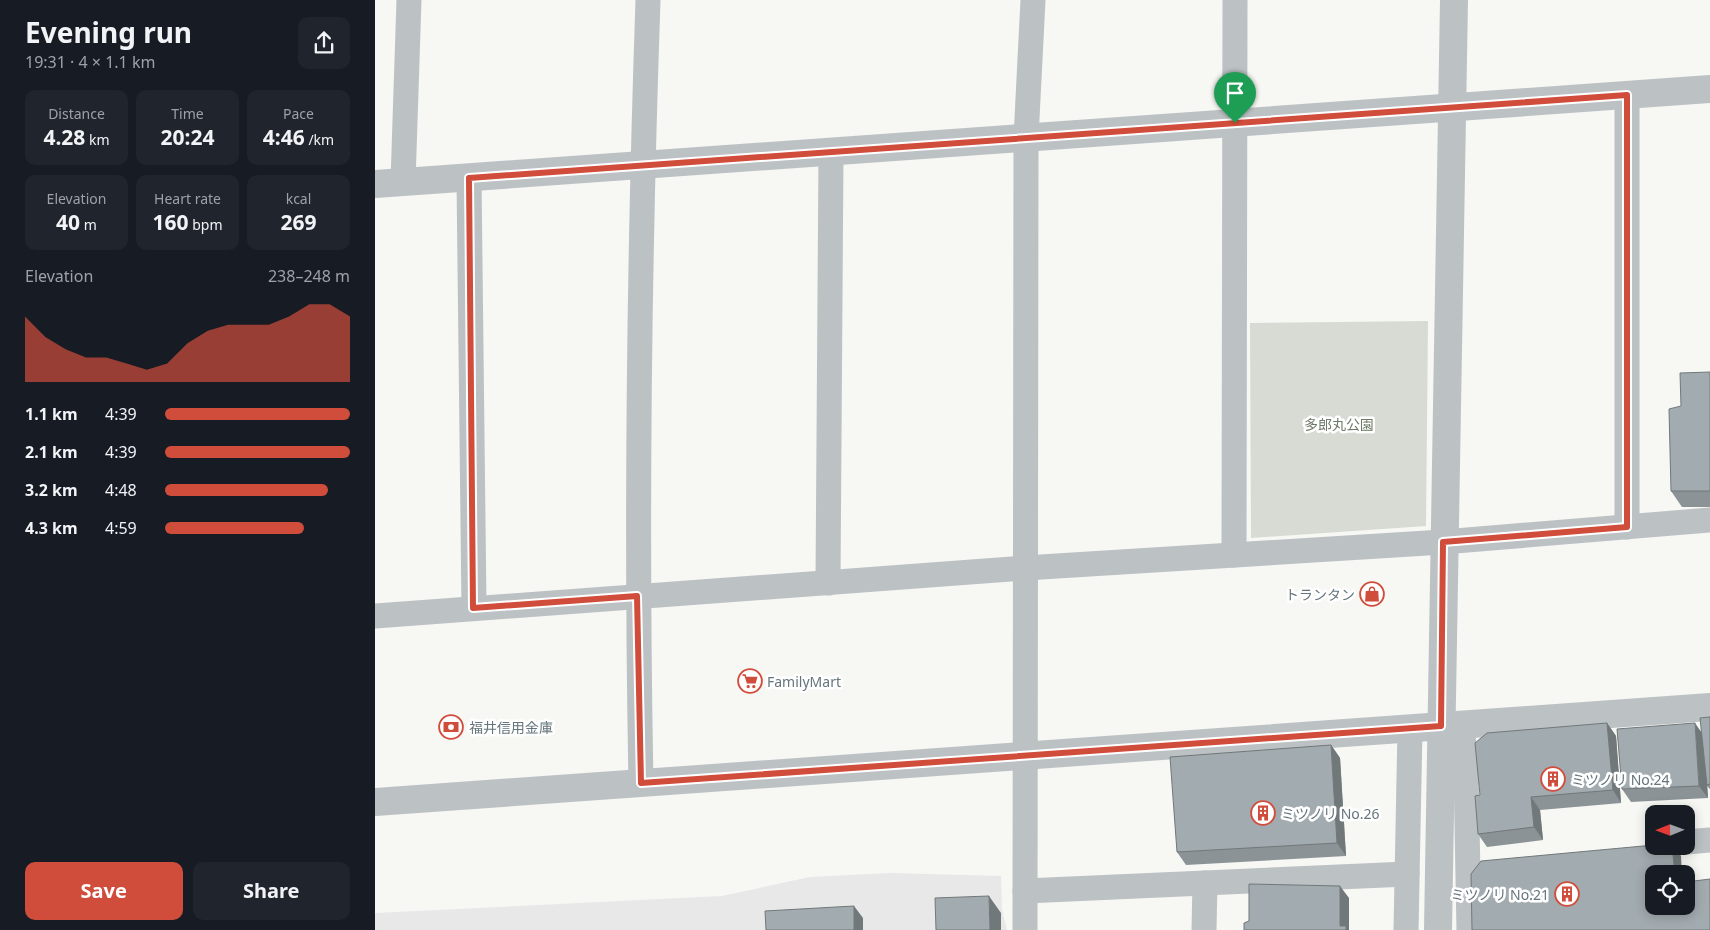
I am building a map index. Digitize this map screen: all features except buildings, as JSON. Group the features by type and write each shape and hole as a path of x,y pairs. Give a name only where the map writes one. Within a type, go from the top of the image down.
{"street":[{"path":"403,182 409,0"},
{"path":"641,783 637,596 642,165 648,0"},
{"path":"1025,930 1026,138 1033,0"},
{"path":"1233,555 1235,0"},
{"path":"1438,930 1451,725 1443,542 1454,0"},
{"path":"375,184 1710,89"},
{"path":"1627,95 1627,527"},
{"path":"828,582 831,152"},
{"path":"469,178 473,608"},
{"path":"375,616 1025,568 1443,542 1710,520"},
{"path":"375,802 1710,707"},
{"path":"1451,725 1467,770 1478,862 1469,930"},
{"path":"1406,930 1410,728"},
{"path":"1695,841 1710,840"},
{"path":"1025,891 1407,874"},
{"path":"1204,930 1205,883"}],"shaded area":[{"path":"891,873 1001,876 1002,910 1007,930 375,930 375,913 722,896 810,877"}],"green space":[{"name":"多郎丸公園","path":"1428,321 1426,526 1251,538 1250,323"}],"place":[{"name":"トランタン","path":"1372,594"},
{"name":"FamilyMart","path":"750,681"},
{"name":"福井信用金庫","path":"451,727"},
{"name":"ミツノリ No.24","path":"1553,779"},
{"name":"ミツノリ No.26","path":"1263,813"},
{"name":"ミツノリ No.21","path":"1567,894"}],"route":[{"path":"1627,95 1627,527 1443,542 1441,726 641,783 637,596 473,608 469,178 1235,123 1627,95"}]}
